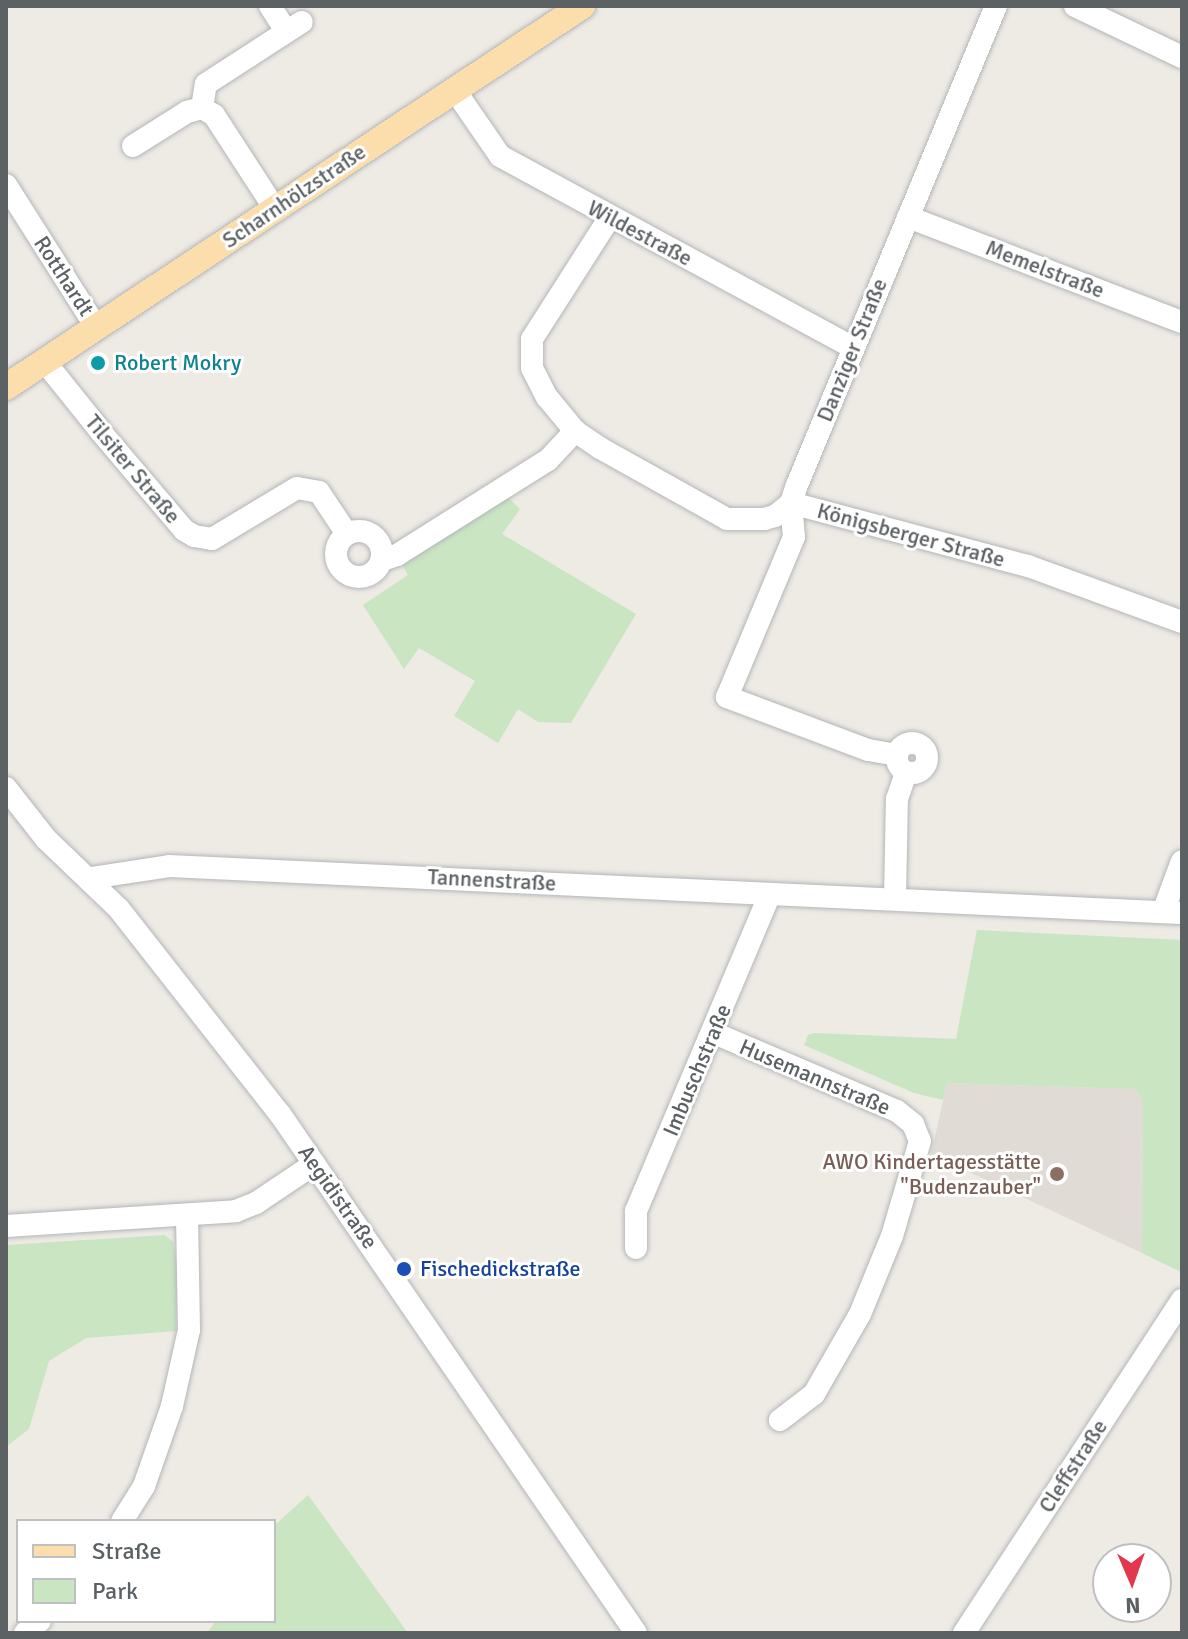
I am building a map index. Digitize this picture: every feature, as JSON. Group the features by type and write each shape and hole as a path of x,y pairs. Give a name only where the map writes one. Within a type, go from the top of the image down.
{"main road":[{"name":"Scharnhölzstraße","path":"6,387 582,6"}],"street":[{"path":"202,108 206,84 294,27 270,6"},
{"name":"Danziger Straße","path":"895,899 897,799 901,764 727,697 794,537 791,503 852,347 996,6"},
{"path":"1075,6 1182,57"},
{"name":"Wildestraße","path":"454,89 500,156 852,347"},
{"path":"133,146 187,112 202,108 214,115 275,209"},
{"name":"Rotthardt","path":"6,185 96,327"},
{"name":"Königsberger Straße","path":"610,217 532,339 532,368 538,383 575,431 727,519 764,519 791,503 1028,566 1182,622"},
{"name":"Memelstraße","path":"908,217 1182,322"},
{"name":"Tilsiter Straße","path":"45,362 184,530 194,536 212,539 297,488 319,492 347,534"},
{"path":"382,560 379,543 365,532 347,534 336,548 336,557 345,573 362,577 377,568 382,560 397,555 548,460 575,431"},
{"name":"Aegidistraße","path":"6,788 46,839 91,878 138,933 314,1164 636,1633"},
{"path":"1173,913 1182,861"},
{"name":"Tannenstraße","path":"91,878 169,866 1173,913"},
{"name":"Imbuschstraße","path":"636,1248 636,1211 714,1033 770,894"},
{"name":"Husemannstraße","path":"714,1033 897,1111 913,1124 920,1141 892,1236 860,1314 814,1394 780,1420"},
{"path":"6,1226 236,1211 256,1203 314,1164"},
{"path":"123,1519 144,1486 172,1406 189,1330 187,1216"},
{"name":"Cleffstraße","path":"964,1633 1182,1300"}],"shaded area":[{"name":"AWO Kindertagesstätte \"Budenzauber\"","path":"947,1083 1135,1089 1143,1101 1142,1253 931,1154"}],"green space":[{"path":"504,494 520,509 502,534 636,614 571,723 538,722 518,709 498,743 454,716 475,681 419,648 404,669 363,605 408,575 400,561"},
{"path":"977,930 1182,940 1182,1269 1179,1271 1142,1253 1143,1101 1135,1089 947,1083 943,1100 914,1093 804,1045 808,1035 814,1033 956,1039"},
{"path":"165,1235 173,1242 177,1266 176,1331 86,1338 49,1361 29,1429 6,1447 6,1245"},
{"path":"308,1495 408,1633 207,1633 214,1623 276,1623 276,1524"}],"place":[{"name":"Robert Mokry","path":"98,363"},
{"name":"AWO Kindertagesstätte \"Budenzauber\"","path":"1057,1174"},
{"name":"Fischedickstraße","path":"404,1269"}]}
